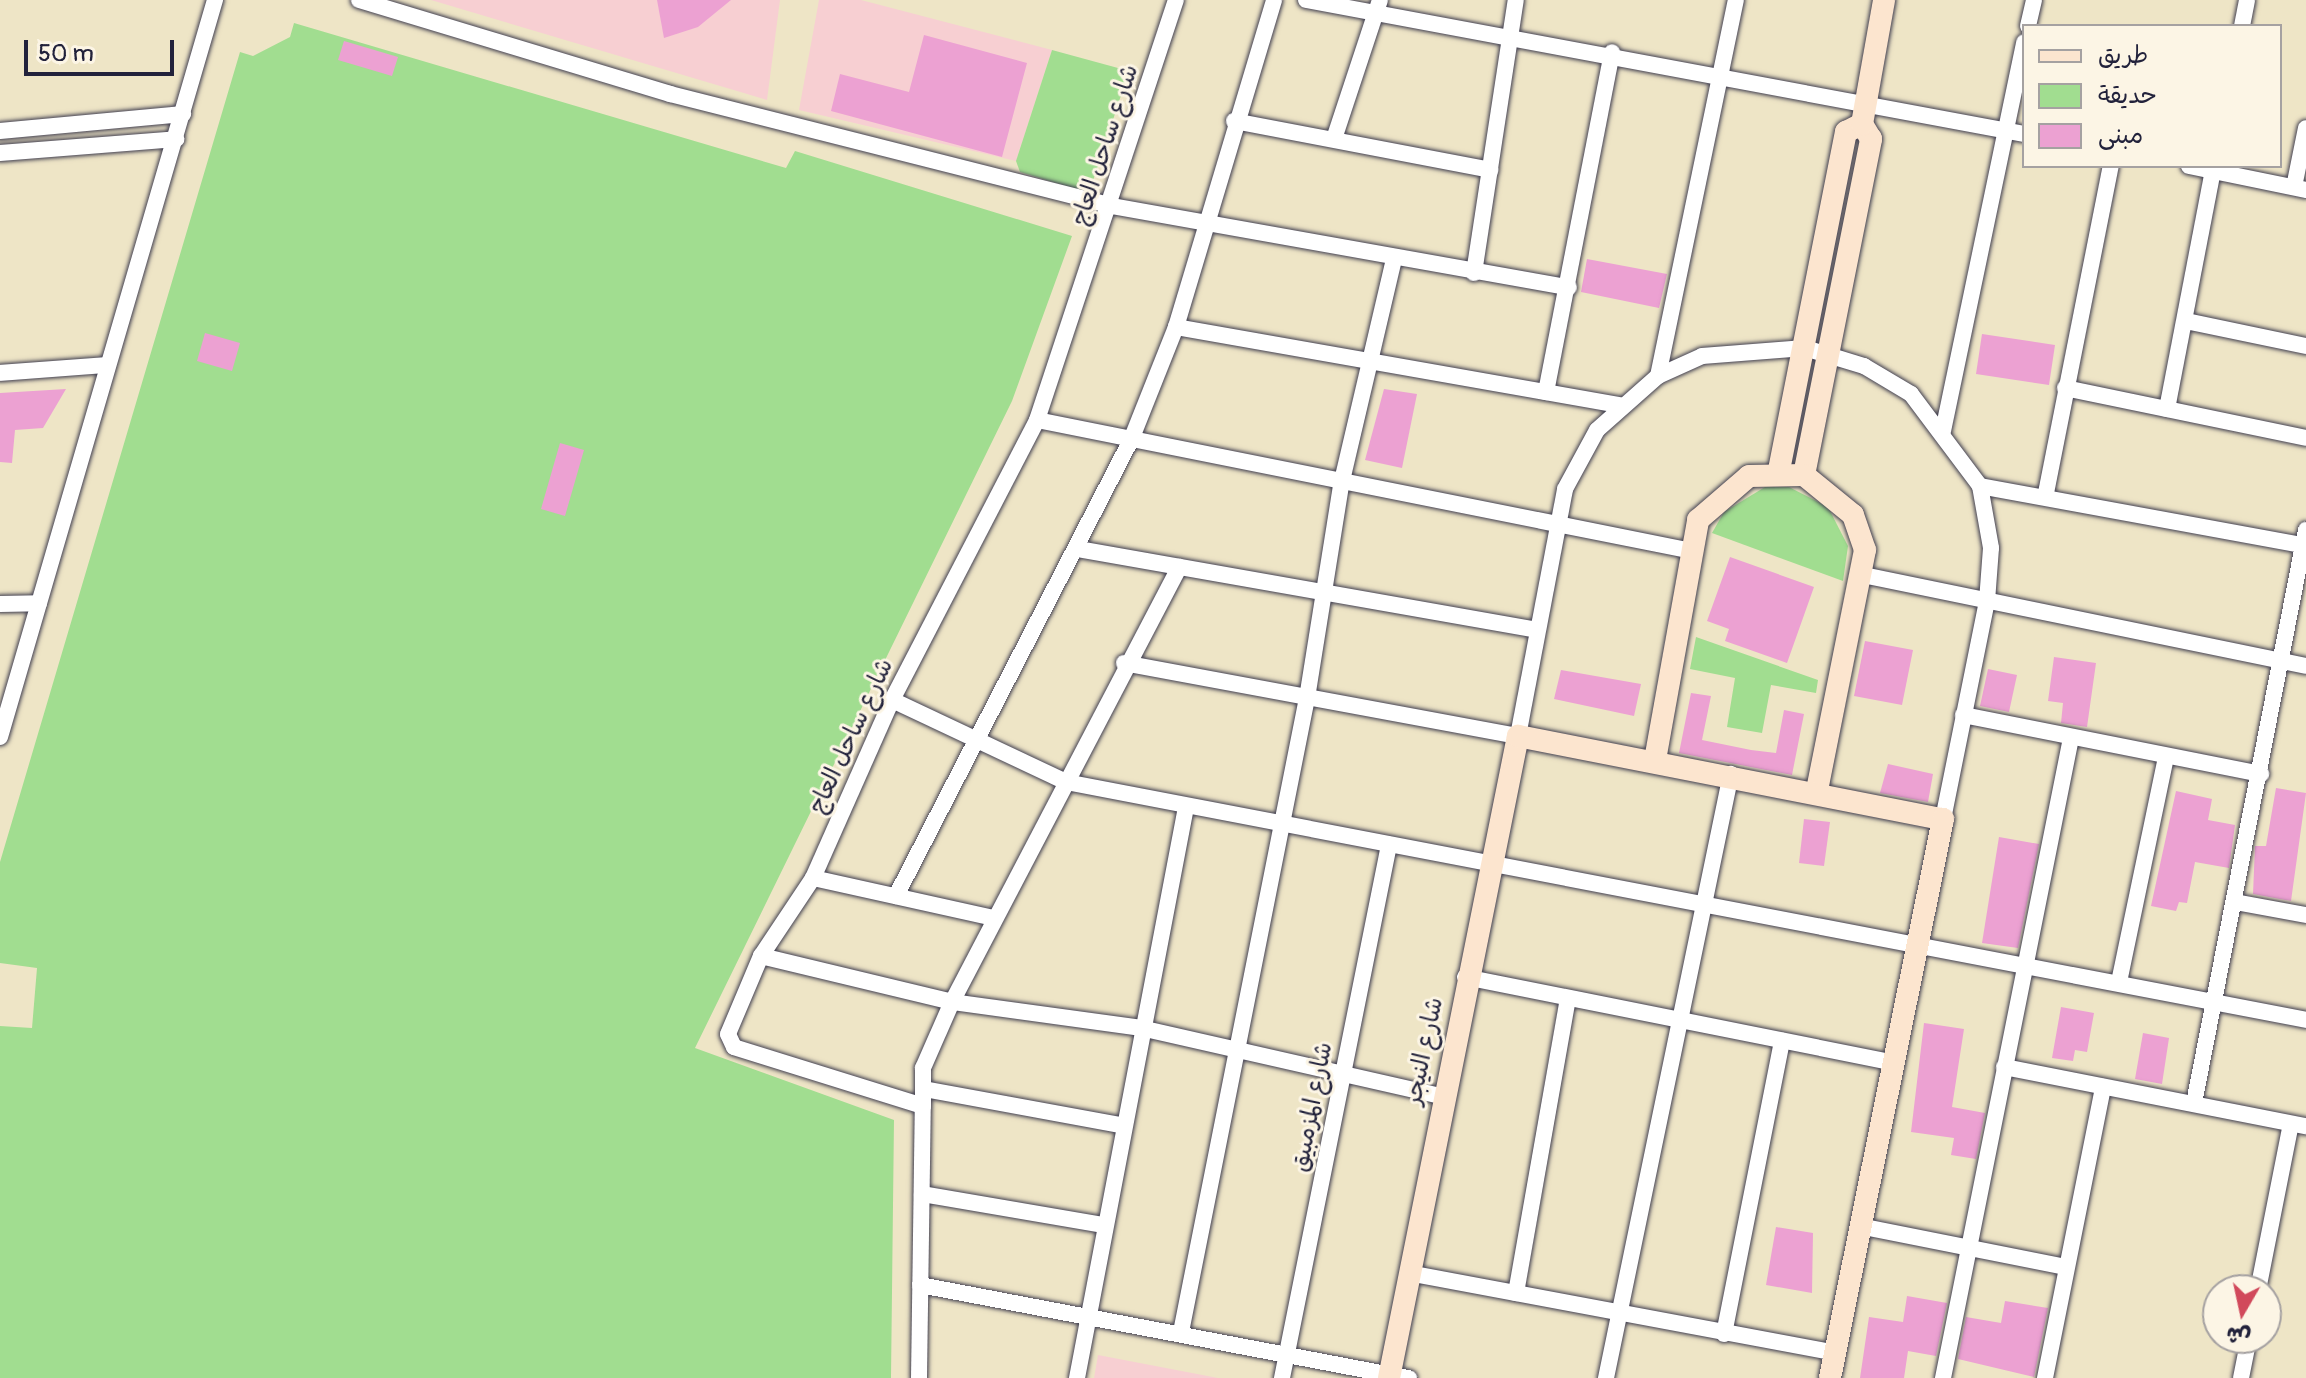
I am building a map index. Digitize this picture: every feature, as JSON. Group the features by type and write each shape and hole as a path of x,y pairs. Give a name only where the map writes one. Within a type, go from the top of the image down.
{"street":[{"path":"0,737 215,0"},
{"path":"359,0 670,94 1112,206 1394,259 1569,287"},
{"name":"شارع ساحل العاج","path":"1121,1125 924,1097 734,1047 728,1034 761,956 813,878 892,700 1037,420 1112,206 1176,0"},
{"path":"896,896 974,740 1078,549 1131,440 1176,327 1202,223 1274,0"},
{"path":"1306,0 1378,7 1508,39 1612,52 1723,74 1863,112 2022,134"},
{"path":"1474,273 1516,0"},
{"path":"1658,376 1736,0"},
{"path":"1804,475 1871,139 1863,112 1884,0"},
{"path":"2028,24 2034,0"},
{"path":"2242,24 2247,0"},
{"path":"1334,139 1378,7"},
{"path":"1943,431 2022,51"},
{"path":"1546,392 1569,287 1612,52"},
{"path":"1779,470 1846,132 1863,112"},
{"path":"0,131 183,114"},
{"path":"1234,121 1490,170"},
{"path":"2167,409 2214,168 2300,188 2306,128"},
{"path":"0,153 176,139"},
{"path":"2046,493 2111,168"},
{"path":"1181,1332 1232,1053 1307,698 1326,596 1341,485 1394,259"},
{"path":"2186,321 2306,346"},
{"path":"1176,327 1620,405"},
{"path":"1518,736 1557,525 1576,460 1620,405 1658,376 1702,356 1805,348 1829,352 1911,394 1943,431 1980,486 1991,548 1987,601 1918,945 1891,1062 1830,1378"},
{"path":"0,373 107,365"},
{"path":"2065,388 2306,438"},
{"path":"1037,420 1341,485 1687,550"},
{"path":"1655,760 1687,550 1698,520 1720,494 1749,476 1779,470 1804,475 1853,515 1865,550 1863,575 1817,791"},
{"path":"1980,486 2046,493 2304,538 2261,774 2194,1103"},
{"path":"1078,549 1326,596 1537,630"},
{"path":"919,1378 923,1068 993,918 1066,782 1124,663 1179,567"},
{"path":"1863,575 2306,666"},
{"path":"0,604 39,603"},
{"path":"1124,663 1731,774 1943,819"},
{"path":"892,700 1066,782 1282,827 2027,963 2306,1020"},
{"path":"1963,715 2261,774"},
{"name":"شارع النيجر","path":"1396,1377 1409,1273 1440,1096 1518,736"},
{"path":"1943,1378 1966,1249 2071,738"},
{"path":"2119,982 2166,757"},
{"path":"1606,1378 1731,774"},
{"path":"1077,1378 1085,1313 1186,807"},
{"name":"شارع المزمبيق","path":"1282,1378 1389,845"},
{"path":"813,878 993,918"},
{"path":"2235,902 2306,915"},
{"path":"761,956 952,1002 1141,1028 1232,1053 1440,1096"},
{"path":"1465,977 1891,1062"},
{"path":"1516,1293 1568,999"},
{"path":"1724,1334 1782,1041"},
{"path":"2004,1067 2298,1125 2262,1274"},
{"path":"2045,1378 2103,1087"},
{"path":"922,1194 1103,1225"},
{"path":"1859,1226 2066,1267"},
{"path":"1409,1273 1835,1353"},
{"path":"920,1285 1085,1313 1396,1377"},
{"path":"2241,1378 2246,1354"}],"shaded area":[{"path":"431,0 780,0 767,100"},
{"path":"819,0 861,0 1052,50 1016,161 799,110"},
{"path":"1098,1355 1218,1378 1094,1378"}],"green space":[{"path":"294,23 786,168 795,151 1072,236 1012,401 695,1048 894,1120 891,1378 0,1378 0,1026 32,1028 37,968 0,963 0,862 240,52 253,56 290,37"},
{"path":"1052,50 1129,71 1089,193 1020,172 1016,161"},
{"path":"1765,487 1789,487 1828,507 1848,546 1843,581 1712,533 1724,512"},
{"path":"1696,637 1818,680 1816,693 1771,685 1762,733 1727,727 1735,678 1690,669"}],"building":[{"path":"657,0 731,0 698,27 664,38"},
{"path":"924,35 1027,63 1002,157 831,111 840,74 909,92"},
{"path":"344,41 398,57 392,76 338,60"},
{"path":"1587,259 1667,274 1659,308 1581,292"},
{"path":"205,333 240,343 232,371 197,361"},
{"path":"1982,334 2055,345 2049,385 1976,374"},
{"path":"66,389 43,428 15,430 12,463 0,462 0,393"},
{"path":"1384,389 1417,394 1402,468 1365,460"},
{"path":"560,443 584,450 565,516 541,509"},
{"path":"1730,557 1814,587 1787,663 1725,641 1729,629 1707,621"},
{"path":"1865,641 1913,650 1902,705 1854,696"},
{"path":"2054,657 2096,663 2087,727 2061,723 2063,703 2048,701"},
{"path":"1988,669 2017,675 2009,712 1980,706"},
{"path":"1561,670 1641,684 1634,716 1554,699"},
{"path":"1691,693 1711,696 1702,740 1751,750 1776,753 1784,710 1804,714 1792,775 1679,753"},
{"path":"1888,764 1933,774 1928,802 1880,793"},
{"path":"2276,788 2306,793 2291,901 2253,894 2255,846 2266,846"},
{"path":"2176,791 2212,799 2208,820 2235,825 2229,868 2195,862 2187,903 2179,902 2176,911 2151,906"},
{"path":"1804,819 1830,822 1824,866 1799,863"},
{"path":"1999,837 2039,844 2018,948 1982,943"},
{"path":"2061,1007 2094,1013 2087,1052 2075,1050 2073,1061 2052,1058"},
{"path":"1924,1023 1964,1029 1952,1107 1985,1113 1976,1159 1951,1155 1954,1138 1911,1132"},
{"path":"2143,1033 2169,1038 2162,1084 2135,1079"},
{"path":"1776,1227 1813,1233 1812,1293 1766,1285"},
{"path":"1907,1296 1947,1303 1936,1356 1908,1351 1904,1378 1860,1378 1869,1317 1903,1322"},
{"path":"2005,1301 2048,1308 2034,1377 1958,1359 1966,1317 2001,1323"}]}
